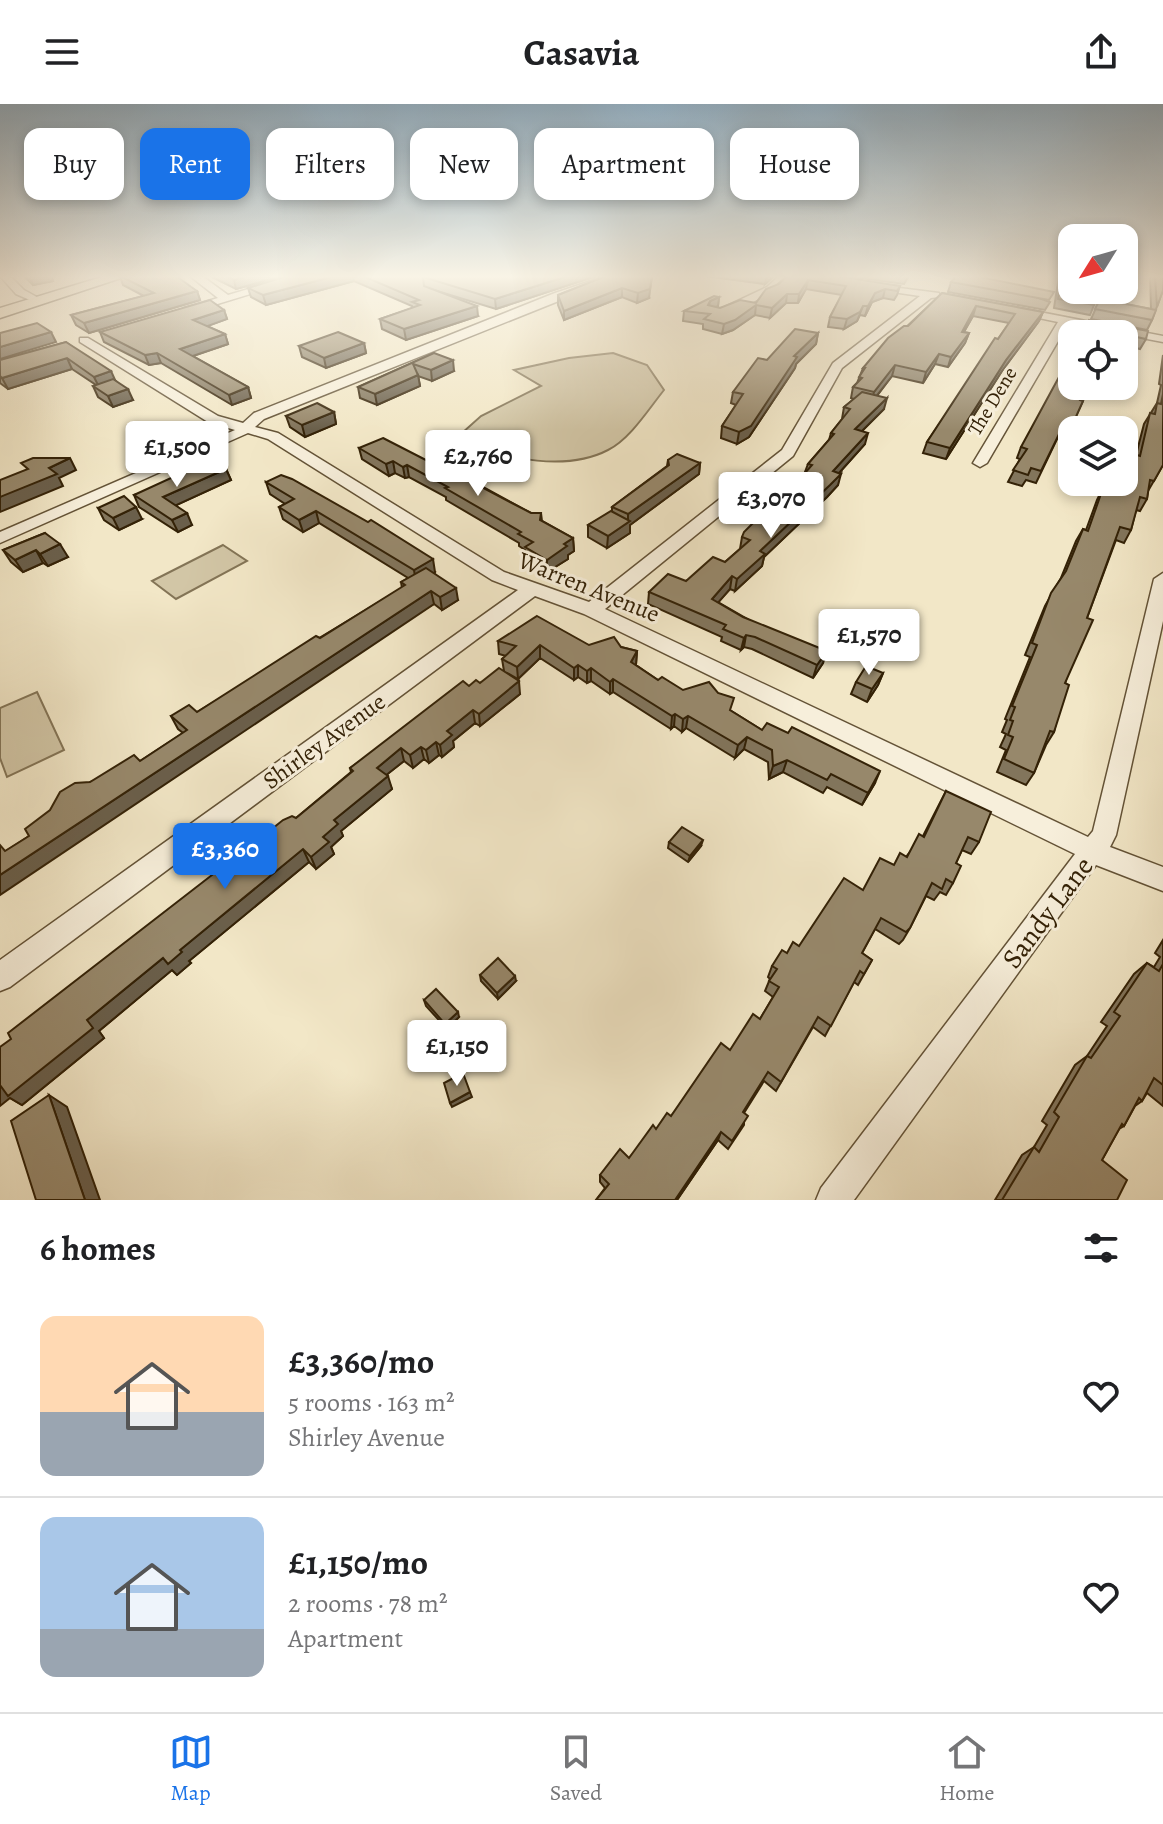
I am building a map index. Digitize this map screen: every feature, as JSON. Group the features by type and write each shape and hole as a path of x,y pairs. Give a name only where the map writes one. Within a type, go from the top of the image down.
{"street":[{"path":"0,538 224,441 259,416 479,327"},
{"path":"591,610 788,453 837,366 893,327"},
{"name":"The Dene","path":"980,463 1058,332"},
{"path":"1138,334 1163,339"},
{"name":"Warren Avenue","path":"85,340 213,419 273,436 498,576 591,610 1128,868 1163,879"},
{"name":"Sandy Lane","path":"833,1200 1094,850 1109,821 1163,579"},
{"name":"Shirley Avenue","path":"0,977 532,589"}],"shaded area":[{"path":"613,353 647,365 664,390 616,445 592,457 556,462 518,458 466,445 462,433 481,416 541,386 514,370 569,358"},
{"path":"223,545 247,561 176,599 152,581"},
{"path":"37,692 64,750 7,777 0,758 0,708"}],"building":[{"path":"22,327 43,327 51,332 0,347 0,333"},
{"path":"117,327 209,327 225,334 180,349 248,387 229,395 157,353 145,355 100,332"},
{"path":"902,327 965,327 962,332 969,333 951,357 939,354 926,372 895,365 874,392 853,387 862,378 859,377 863,368 888,338"},
{"path":"1006,327 1031,327 1006,360 950,448 927,442 995,338 998,339"},
{"path":"795,329 818,333 794,356 797,357 751,426 739,432 722,426 743,394 733,392 758,358 767,360"},
{"path":"1138,329 1148,331 1146,339 1138,337"},
{"path":"338,332 364,343 324,358 299,346"},
{"path":"66,342 111,371 94,377 67,358 2,378 0,376 0,360"},
{"path":"434,353 453,360 431,370 413,364 418,375 375,394 358,387"},
{"path":"113,379 128,389 108,396 93,386"},
{"path":"1058,379 1058,400 1083,401 1076,416 1058,416 1058,436 1041,471 1031,468 1028,475 1013,470 1027,449 1021,447"},
{"path":"862,392 887,398 855,429 868,433 833,471 841,474 760,551 765,554 737,579 732,576 712,599 743,617 827,651 817,665 755,637 746,635 744,638 723,629 726,625 649,592 668,574 686,581 713,557 725,562 750,540 742,537 744,532 771,505 774,506 803,483 800,482 809,475 804,474 812,465 808,464 834,434 831,433 850,409 844,407"},
{"path":"1163,394 1163,465 1154,481 1150,480 1147,499 1140,497 1131,530 1120,527 1087,618 1093,620 1065,683 1069,685 1054,732 1050,731 1034,773 1004,759 1013,737 1008,735 1015,707 1012,706 1037,645 1032,643 1051,593 1066,571 1083,529 1088,531 1100,496 1138,496 1138,455 1150,413 1155,414 1157,403 1161,404"},
{"path":"317,403 334,412 302,425 286,416"},
{"path":"383,438 457,476 463,472 482,483 479,485 485,489 531,513 541,513 540,520 573,538 547,560 525,547 533,542 518,534 521,532 445,488 448,487 407,465 403,467 393,461 386,464 359,448"},
{"path":"677,454 700,463 628,514 612,507 669,465 668,460"},
{"path":"33,458 70,458 49,468 57,474 0,497 0,480 28,469 21,463"},
{"path":"210,460 226,469 163,497 187,513 172,520 134,495"},
{"path":"281,475 368,522 371,520 433,559 414,570 316,511 299,520 279,507 294,499 266,482"},
{"path":"124,496 136,507 113,518 98,508"},
{"path":"611,511 630,521 608,536 588,525"},
{"path":"45,533 60,544 40,554 36,550 15,560 3,550"},
{"path":"426,568 456,588 440,597 431,591 0,875 0,845 5,851 29,836 25,829 50,810 60,792 75,783 90,782 134,755 140,761 187,730 171,716 189,705 197,712 316,636 320,638 405,585 401,582"},
{"path":"537,616 589,645 614,637 621,647 637,651 631,662 658,680 662,677 683,690 709,682 718,693 734,698 730,710 762,730 767,723 788,733 792,727 880,771 868,793 831,774 827,780 787,760 773,766 772,750 747,737 738,745 688,716 683,719 675,714 672,716 613,679 610,682 591,668 587,671 578,665 574,668 540,645 517,667 502,659 516,646 498,641"},
{"path":"866,666 883,673 872,689 856,682"},
{"path":"499,668 519,681 479,714 473,710 447,731 452,735 440,745 436,742 426,750 421,747 410,755 401,748 377,768 388,776 334,820 338,824 323,837 329,842 311,857 303,849 180,950 182,952 168,964 163,958 87,1020 93,1028 8,1096 0,1085 0,1047 11,1039 8,1033 221,868 225,872 250,852 247,849 283,820 292,816 296,818 353,771 350,768 463,681 469,686 476,680 480,683"},
{"path":"946,791 991,812 979,842 968,837 956,863 961,866 953,883 946,879 942,889 932,883 906,932 881,918 862,953 872,960 864,974 860,971 831,1026 818,1017 781,1082 768,1072 743,1112 748,1116 732,1141 721,1132 675,1200 596,1200 609,1184 600,1175 620,1149 629,1158 653,1125 656,1129 667,1113 671,1116 721,1043 730,1050 753,1014 760,1019 779,987 769,981 777,969 772,966 782,950 787,953 793,942 799,946 844,878 863,890 880,858 894,865 900,853 907,857 919,834 924,837"},
{"path":"682,827 703,840 690,856 669,842"},
{"path":"498,958 515,976 497,993 480,975"},
{"path":"1147,963 1159,971 1163,964 1163,1085 1154,1078 1102,1160 1127,1180 1117,1200 1002,1200 1034,1147 1039,1152 1059,1117 1054,1112 1087,1056 1091,1058 1120,1016 1114,1012"},
{"path":"436,989 458,1012 445,1024 424,1000"},
{"path":"463,1073 470,1092 450,1103 444,1083"},
{"path":"49,1095 85,1200 36,1200 11,1121"}]}
